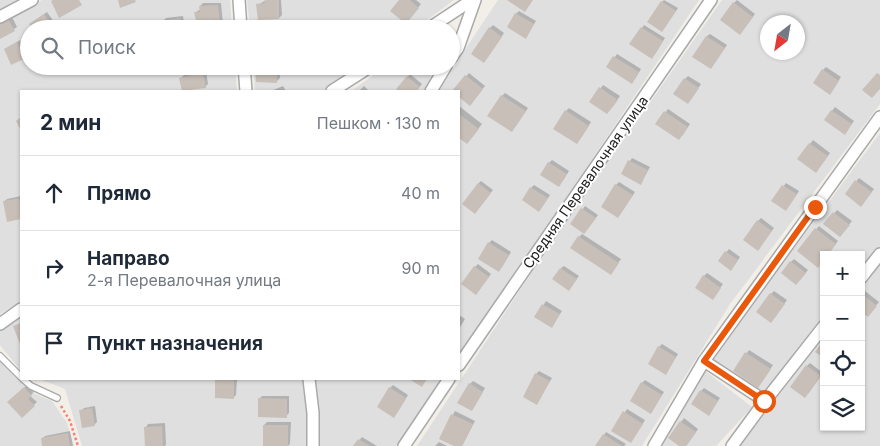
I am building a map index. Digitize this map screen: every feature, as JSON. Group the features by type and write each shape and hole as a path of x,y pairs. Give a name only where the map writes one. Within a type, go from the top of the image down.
{"street":[{"path":"0,17 32,0"},
{"path":"239,0 240,20"},
{"path":"442,20 474,0"},
{"path":"460,42 474,0"},
{"name":"Средняя Перевалочная улица","path":"460,364 711,0"},
{"path":"245,75 246,90"},
{"path":"334,90 357,75"},
{"path":"432,90 441,75"},
{"path":"654,446 704,361 880,117"},
{"path":"865,273 880,254"},
{"path":"0,324 20,310"},
{"path":"732,446 764,401 820,331"},
{"path":"704,361 764,401"},
{"path":"309,380 313,413 313,446"},
{"path":"404,446 448,380"}],"lane":[{"path":"0,356 20,376"},
{"path":"24,380 31,386 57,398"}],"path":[{"path":"57,398 70,421 78,446"}],"shaded area":[{"path":"0,0 24,0 0,12"},
{"path":"42,0 230,0 231,20 20,20 20,75 236,75 237,90 20,90 20,302 0,314 0,22"},
{"path":"247,0 454,0 427,20 249,20"},
{"path":"498,0 699,0 460,354 460,90 440,90 449,75 460,75 460,58"},
{"path":"722,0 880,0 880,104 730,304 642,446 417,446 547,249"},
{"path":"254,75 354,75 326,90 255,90"},
{"path":"374,75 433,75 425,90 352,90"},
{"path":"880,133 880,248 865,267 865,251 820,251 820,325 764,396 710,361"},
{"path":"880,264 880,446 737,446 820,339 820,431 865,431 865,282"},
{"path":"20,315 20,370 0,345 0,331"},
{"path":"0,361 33,393 52,401 67,423 74,446 0,446"},
{"path":"704,370 752,407 716,446 660,446"},
{"path":"42,380 303,380 306,399 306,446 82,446 65,389"},
{"path":"314,380 441,380 397,446 319,446"}],"building":[{"path":"79,0 82,5 59,18 51,1"},
{"path":"118,0 135,0 136,2 120,8"},
{"path":"265,0 279,0 279,19 258,20 256,4 264,3"},
{"path":"399,0 410,0 419,8 409,20 401,20 390,11"},
{"path":"507,0 533,0 525,12"},
{"path":"661,1 676,11 662,32 647,22"},
{"path":"733,2 753,17 740,35 720,20"},
{"path":"218,5 220,20 196,20 194,12 200,12 199,6"},
{"path":"515,13 534,24 526,39 507,27"},
{"path":"44,14 48,20 35,20"},
{"path":"8,19 15,31 0,39 0,24"},
{"path":"489,27 502,37 484,63 471,54"},
{"path":"641,27 663,41 652,59 629,44"},
{"path":"706,36 725,48 711,69 692,57"},
{"path":"17,42 20,49 20,61 11,65 4,49"},
{"path":"613,56 639,72 632,84 606,67"},
{"path":"822,69 839,81 830,95 813,83"},
{"path":"877,73 880,75 880,89 872,98 862,90"},
{"path":"203,75 206,88 182,90 179,78"},
{"path":"256,75 277,75 277,83 256,82"},
{"path":"465,75 483,89 470,106 460,98 460,90 453,90"},
{"path":"407,76 420,87 418,90 396,89"},
{"path":"684,78 699,88 688,104 673,94"},
{"path":"599,87 618,100 607,114 589,102"},
{"path":"501,95 526,111 512,132 487,116"},
{"path":"565,110 589,126 577,144 553,129"},
{"path":"831,110 852,124 845,135 824,120"},
{"path":"664,111 688,127 679,140 655,124"},
{"path":"460,115 479,129 467,144 460,139"},
{"path":"20,118 20,129 16,121"},
{"path":"809,143 828,156 816,173 797,159"},
{"path":"628,160 648,170 641,185 621,174"},
{"path":"548,162 567,174 559,187 540,175"},
{"path":"855,180 872,192 861,207 845,194"},
{"path":"478,183 491,193 475,214 462,204"},
{"path":"615,184 633,195 618,218 601,207"},
{"path":"782,185 797,194 786,211 771,201"},
{"path":"530,187 548,198 539,212 522,200"},
{"path":"20,198 20,219 7,222 3,201"},
{"path":"581,208 596,218 584,234 570,224"},
{"path":"833,212 850,225 840,237 823,224"},
{"path":"757,220 772,231 758,251 743,240"},
{"path":"815,228 836,244 831,251 820,251 820,265 818,268 797,251"},
{"path":"578,236 619,263 611,275 570,248"},
{"path":"488,242 509,255 499,272 478,259"},
{"path":"725,251 738,260 731,271 718,261"},
{"path":"790,261 806,273 796,285 781,273"},
{"path":"474,266 489,277 476,295 461,284"},
{"path":"560,268 577,279 569,291 552,279"},
{"path":"703,275 721,288 713,300 695,288"},
{"path":"770,293 785,304 771,323 756,312"},
{"path":"865,296 877,306 868,317 865,315"},
{"path":"542,304 560,314 552,328 534,317"},
{"path":"20,323 20,344 13,326"},
{"path":"820,345 820,355 815,352"},
{"path":"658,346 676,357 666,375 648,364"},
{"path":"745,352 771,369 758,388 733,371"},
{"path":"806,365 820,375 805,398 790,387"},
{"path":"535,373 550,381 537,405 523,397"},
{"path":"215,380 234,380 234,399 215,398"},
{"path":"411,380 426,380 422,387"},
{"path":"641,382 662,395 651,414 630,401"},
{"path":"469,383 483,392 472,411 457,403"},
{"path":"24,387 32,396 28,399 35,406 22,418 7,402"},
{"path":"389,387 406,398 394,418 377,407"},
{"path":"700,390 718,401 709,416 691,404"},
{"path":"258,398 287,399 287,418 258,417"},
{"path":"92,408 95,426 82,428 79,410"},
{"path":"623,411 643,424 631,443 611,431"},
{"path":"451,414 473,424 462,446 454,446 439,439"},
{"path":"680,421 696,432 686,446 679,446 668,438"},
{"path":"263,425 288,425 288,446 263,446"},
{"path":"162,426 163,446 145,446 144,427"},
{"path":"68,433 70,446 42,446 41,438"},
{"path":"603,434 622,446 595,446"},
{"path":"358,439 370,446 353,446"}],"route":[{"path":"764,401 704,361 815,207"}]}
